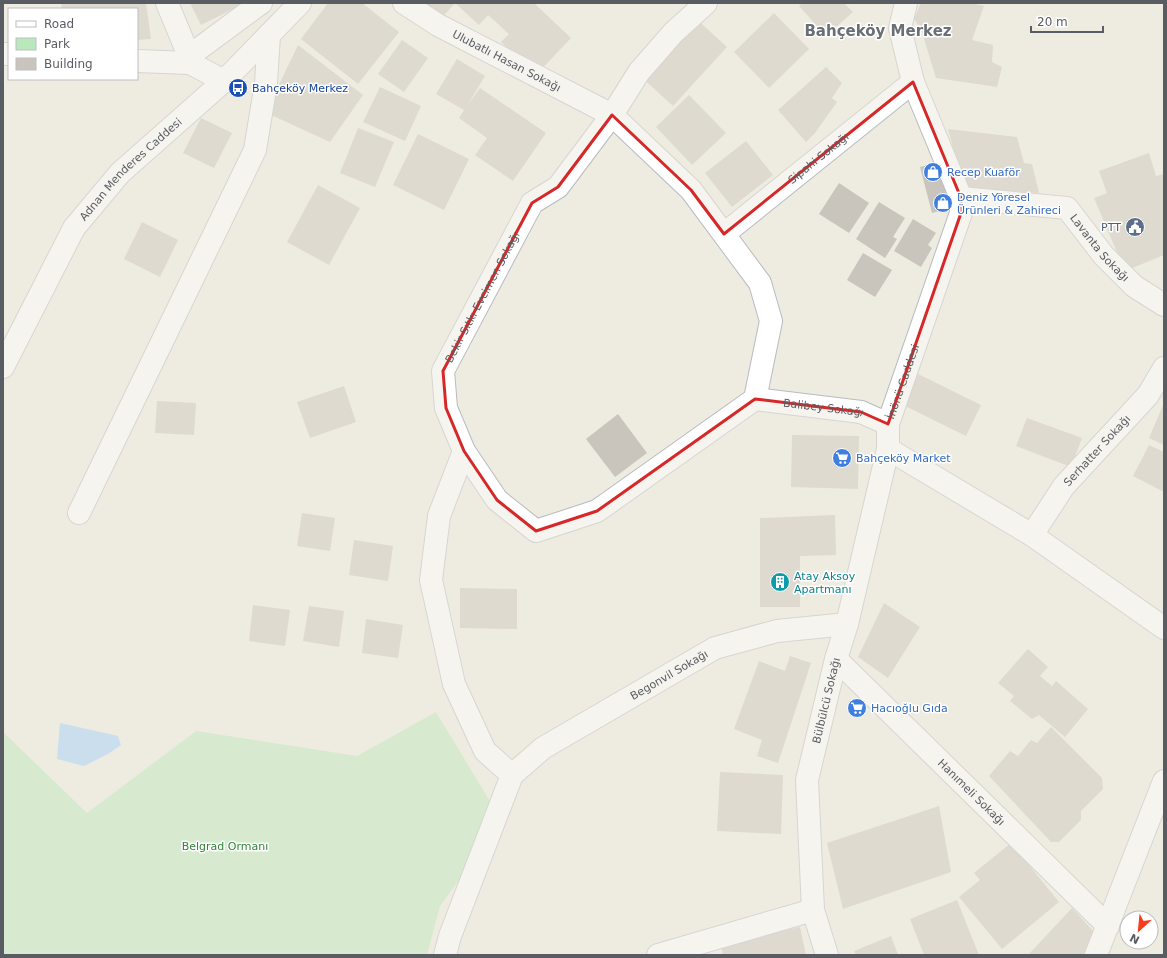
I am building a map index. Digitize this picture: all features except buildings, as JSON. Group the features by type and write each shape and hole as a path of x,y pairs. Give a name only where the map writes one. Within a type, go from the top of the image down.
{"street":[{"path":"167,3 189,60"},
{"path":"189,60 261,3"},
{"name":"Adnan Menderes Caddesi","path":"3,366 74,228 120,173 224,81 300,3"},
{"name":"Ulubatlı Hasan Sokağı","path":"404,3 438,25 612,115 691,190 760,283 771,321 755,399"},
{"name":"Bekir Sıtkı Evcimen Sokağı","path":"706,3 673,33 640,72 612,115 558,187 532,203 443,371 446,408 464,451 497,500 536,531 597,511 755,399"},
{"name":"İnönü Caddesi","path":"888,449 888,424 961,213 961,198 913,82 900,28 906,3"},
{"path":"80,514 255,150 266,83 269,35"},
{"path":"138,60 189,60 224,81"},
{"name":"Sipahi Sokağı","path":"724,234 913,82"},
{"name":"Lavanta Sokağı","path":"961,198 1067,208 1104,256 1134,286 1164,305"},
{"name":"Serhatter Sokağı","path":"1032,535 1064,486 1148,395 1164,368"},
{"name":"Balibey Sokağı","path":"755,399 861,412 888,424"},
{"path":"888,449 1032,535 1164,628"},
{"name":"Bülbülcü Sokağı","path":"827,955 813,910 807,780 836,658 847,624 888,449"},
{"path":"445,955 450,936 512,775 485,751 454,684 431,580 439,516 464,451"},
{"name":"Begonvil Sokağı","path":"512,775 543,748 715,648 777,631 847,624"},
{"name":"Hanımeli Sokağı","path":"836,658 1108,926"},
{"path":"1096,955 1164,781"},
{"path":"658,955 813,910"}],"highlighted area":[{"path":"913,82 961,198 961,213 888,424 861,412 755,399 597,511 536,531 497,500 464,451 446,408 443,371 532,203 558,187 612,115 691,190 724,234"}],"green space":[{"name":"Belgrad Ormanı","path":"436,712 502,821 440,906 427,955 3,955 3,732 87,813 196,731 357,756"}],"water":[{"path":"60,723 118,736 121,745 108,754 84,766 57,759"}],"place":[{"name":"Bahçeköy Merkez","path":"238,88"},
{"name":"Recep Kuaför","path":"933,172"},
{"name":"Deniz Yöresel Ürünleri & Zahireci","path":"943,203"},
{"name":"PTT","path":"1135,227"},
{"name":"Bahçeköy Market","path":"842,458"},
{"name":"Atay Aksoy Apartmanı","path":"780,582"},
{"name":"Hacıoğlu Gıda","path":"857,708"}],"district":[{"name":"Bahçeköy Merkez","path":"878,31"}]}
